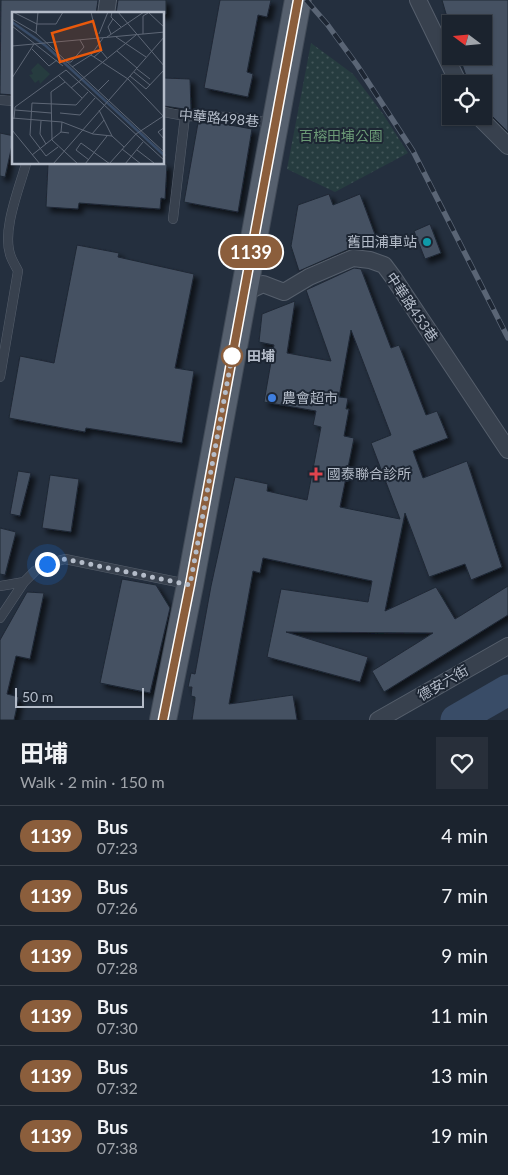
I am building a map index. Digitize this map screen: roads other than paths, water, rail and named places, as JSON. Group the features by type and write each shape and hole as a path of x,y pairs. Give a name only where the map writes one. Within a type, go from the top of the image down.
{"main road":[{"path":"163,720 244,293 295,2"}],"street":[{"path":"418,0 455,75"},
{"path":"487,125 508,146"},
{"name":"中華路453巷","path":"244,293 263,284 284,292 309,277 353,258 370,260 384,265 394,277 508,450"},
{"name":"德安六街","path":"378,720 508,646"}],"lane":[{"name":"中華路498巷","path":"165,112 186,116 230,117 275,123"},
{"path":"172,219 186,116"},
{"path":"0,377 18,272 10,257 8,243 11,217 26,165"},
{"path":"0,618 24,582 34,571 47,564 65,559 190,585"},
{"path":"0,586 10,586 24,582"}],"waterway":[{"path":"456,720 508,690"}],"railway":[{"path":"306,0 327,24 357,65 413,151 508,338"}],"place":[{"name":"舊田浦車站","path":"427,242"},
{"name":"田埔","path":"232,356"},
{"name":"農會超市","path":"272,398"},
{"name":"國泰聯合診所","path":"316,474"}],"park label":[{"name":"百榕田埔公園","path":"341,136"}]}
